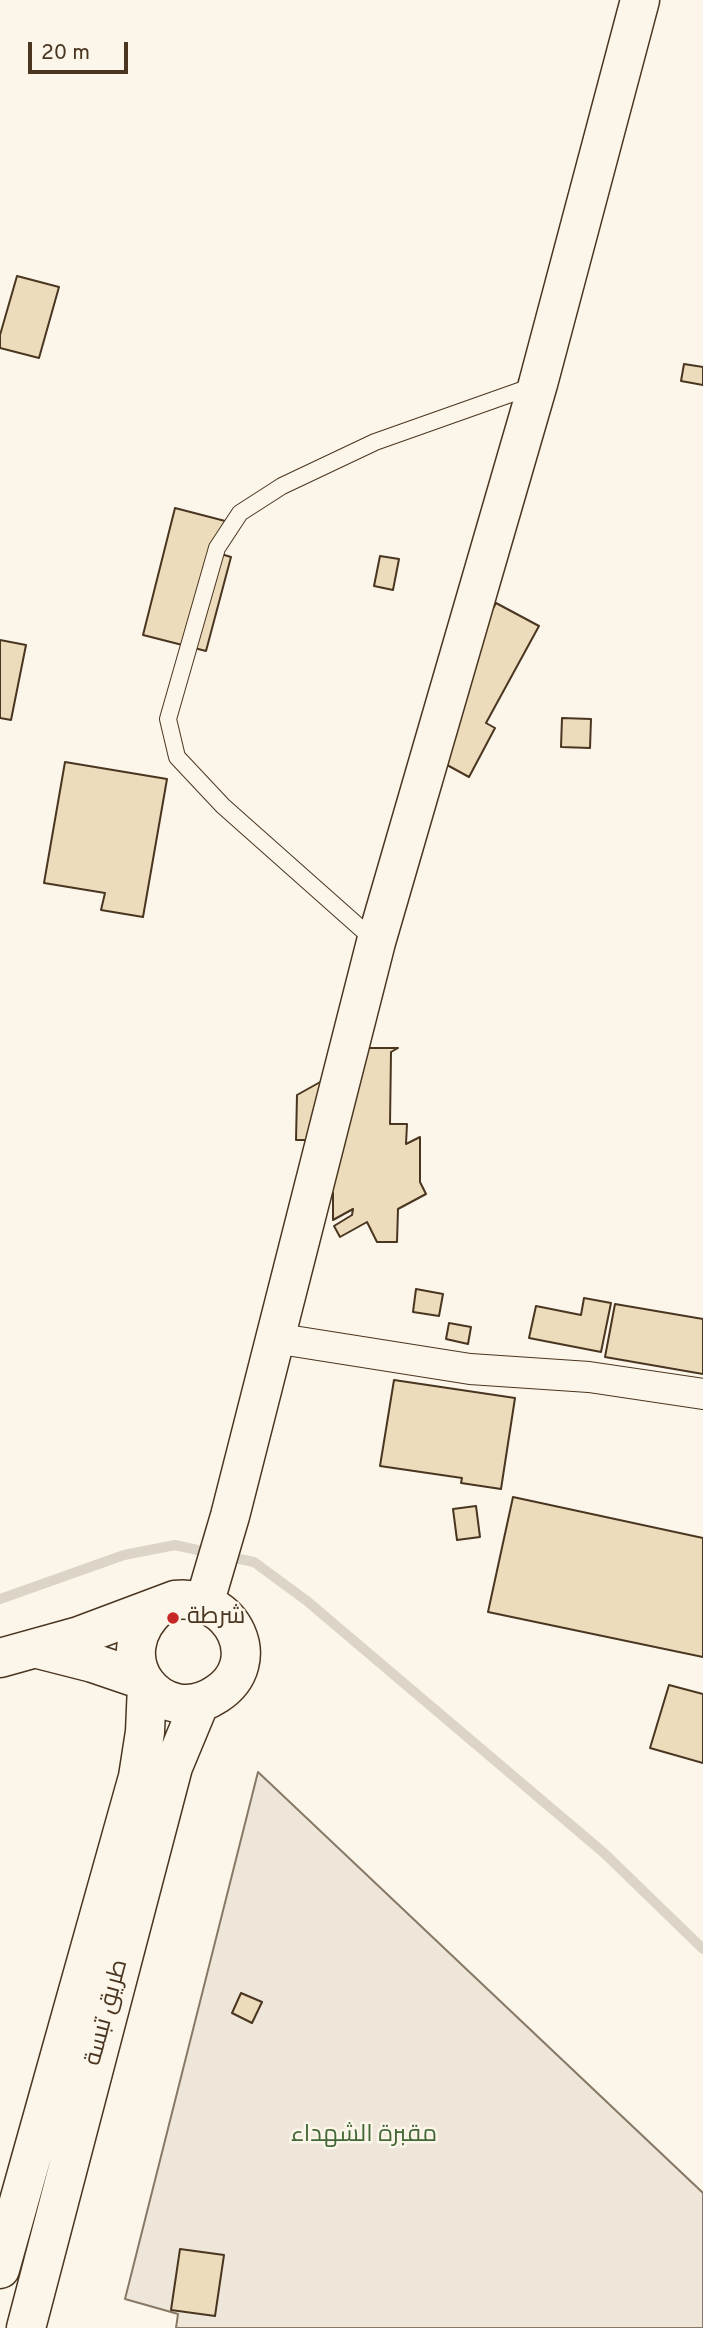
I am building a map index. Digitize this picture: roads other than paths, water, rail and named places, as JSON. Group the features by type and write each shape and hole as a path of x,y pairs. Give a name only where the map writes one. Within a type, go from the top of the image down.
{"main road":[{"path":"160,1606 148,1617 137,1639 136,1664 145,1682 162,1698 180,1703 200,1702 217,1694 231,1681 239,1663 240,1644 210,1585 230,1517 376,942 538,384 640,0"},
{"path":"0,1658 38,1650 160,1606 190,1598 210,1585"},
{"path":"38,1650 68,1655 145,1682"},
{"name":"طريق تبسة","path":"0,2269 138,1777 145,1732 145,1682"},
{"name":"طريق تبسة","path":"26,2328 173,1767 200,1702"}],"street":[{"path":"274,1338 470,1369 589,1377 703,1394"}],"lane":[{"path":"376,942 223,806 177,757 168,719 217,548 240,513 282,486 375,442 538,384"}],"waterway":[{"path":"0,1599 124,1555 175,1545 211,1553"},
{"path":"225,1556 254,1562 307,1601 604,1853 703,1949"}],"place":[{"name":"شرطة","path":"173,1618"}],"park label":[{"name":"مقبرة الشهداء","path":"364,2136"}]}
